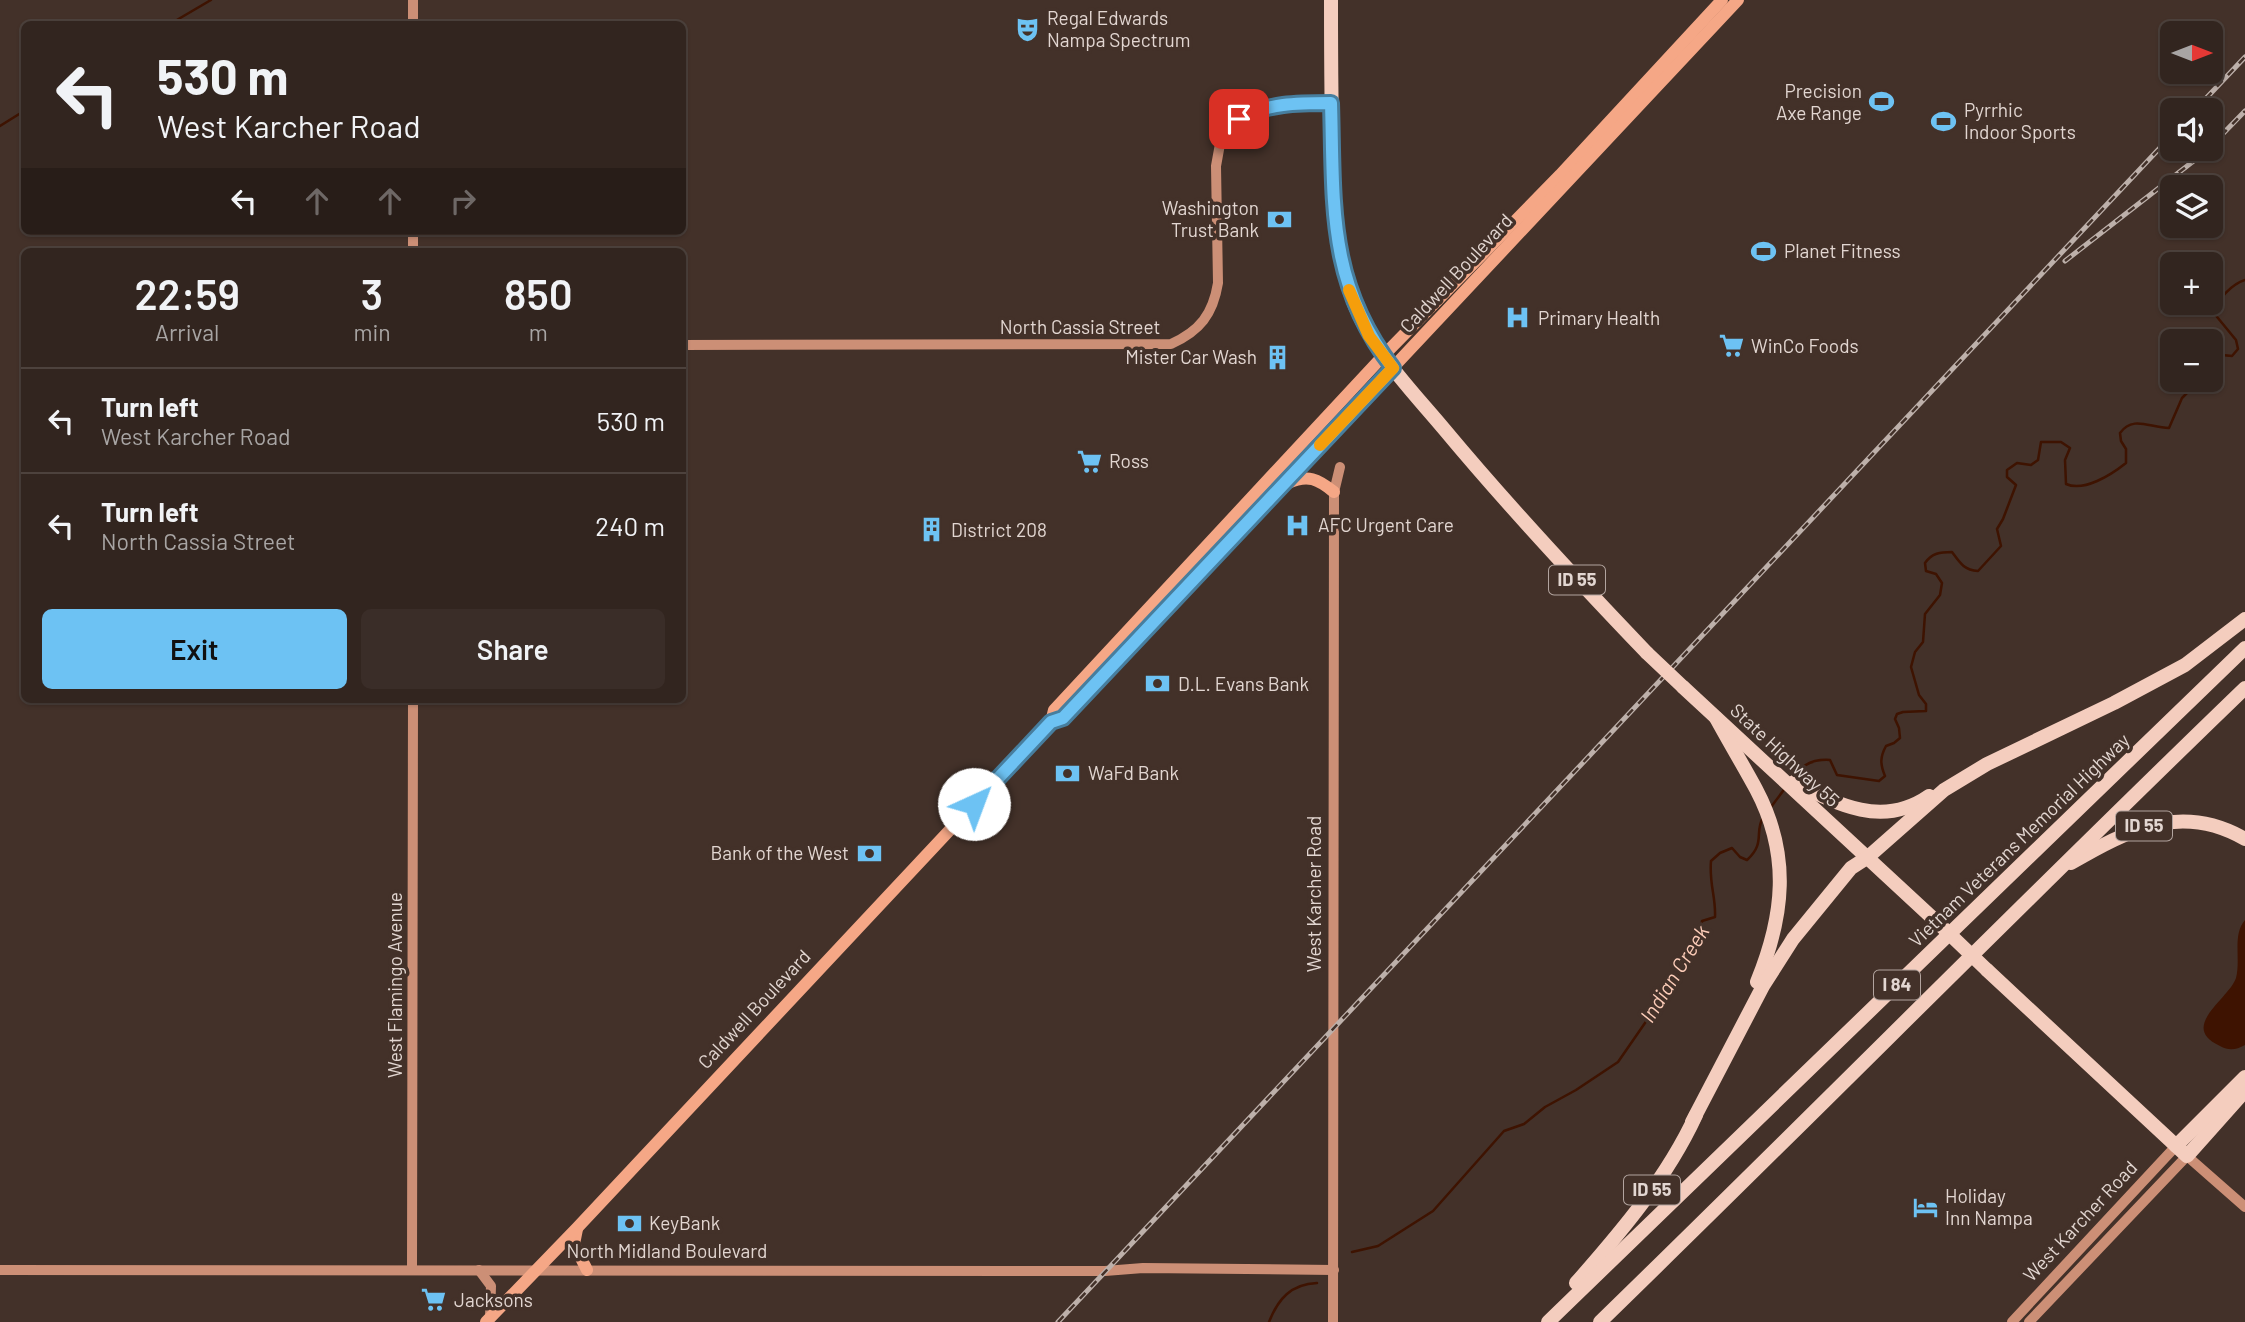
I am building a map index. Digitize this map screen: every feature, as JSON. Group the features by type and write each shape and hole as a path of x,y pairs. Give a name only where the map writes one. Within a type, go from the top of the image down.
{"highway":[{"name":"ID 55","path":"1331,0 1331,103 1338,244 1357,312 1393,368"},
{"name":"State Highway 55","path":"1393,368 1508,505 1647,653 2176,1146"},
{"path":"1692,1122 1763,986 1793,939 1851,869 1944,790 1987,764 2185,665 2245,619"},
{"name":"Vietnam Veterans Memorial Highway","path":"1548,1322 2245,648"},
{"name":"I 84","path":"1601,1322 1832,1096 2051,874 2245,688"},
{"name":"ID 55","path":"1543,1322 1611,1243 1656,1185 1692,1122 1771,948 1779,912 1781,880 1769,819 1757,790 1716,718"},
{"path":"1779,774 1843,806 1884,812 1905,808 1923,800 1984,760 2027,739 2073,722"},
{"name":"ID 55","path":"2051,874 2127,832 2169,821 2210,824 2245,839"},
{"path":"2245,1077 2176,1146 2187,1156 2245,1091"}],"main road":[{"path":"1565,178 1722,0"},
{"path":"1565,178 1738,0"},
{"name":"Caldwell Boulevard","path":"1051,722 1054,710 1383,356 1565,178"},
{"name":"Caldwell Boulevard","path":"488,1320 1051,722 1063,718 1393,368 1565,178"},
{"path":"1281,486 1300,478 1314,480 1334,492"},
{"path":"577,1227 573,1244 587,1270"}],"street":[{"path":"413,0 413,21"},
{"name":"North Cassia Street","path":"686,345 1171,344 1196,330 1204,322 1216,296 1216,166 1220,144 1228,130 1239,119 1256,110 1281,104 1331,103"},
{"name":"West Karcher Road","path":"1333,1322 1334,492 1340,467"},
{"name":"West Flamingo Avenue","path":"412,1270 413,703"},
{"name":"West Karcher Road","path":"2012,1322 2176,1146"},
{"path":"2187,1156 2245,1207"},
{"name":"West Karcher Road","path":"2031,1320 2187,1156"},
{"path":"2031,1320 2033,1309 2064,1275 2066,1264"},
{"name":"North Midland Boulevard","path":"0,1270 1334,1270"},
{"path":"479,1270 491,1286 488,1320"}],"shaded area":[{"path":"2245,920 2245,1045 2229,1049 2208,1038 2204,1030 2210,1013 2236,978 2239,933"}],"waterway":[{"path":"175,21 211,0"},
{"path":"0,126 21,113"},
{"name":"Indian Creek","path":"2223,355 2232,356 2238,349 2236,340 2213,312 2226,293 2245,280"},
{"name":"Indian Creek","path":"1794,776 1805,765 1825,760 1830,760 1837,775 1879,781 1885,776 1881,761 1884,750 1900,738 1895,719 1897,714 1926,711 1926,704 1919,695 1911,667 1915,652 1923,642 1925,614 1940,595 1942,583 1936,574 1926,571 1925,563 1937,554 1952,552 1960,563 1978,571 2001,546 1997,529 2016,485 2007,477 2007,470 2017,463 2031,465 2038,460 2041,442 2061,442 2070,448 2065,460 2066,484 2081,486 2097,481 2126,463 2126,449 2120,433 2125,428 2136,424 2169,428 2182,398 2188,392"},
{"name":"Indian Creek","path":"1771,807 1786,787"},
{"name":"Indian Creek","path":"1352,1252 1378,1246 1433,1211 1504,1131 1524,1124 1545,1107 1618,1062 1683,968 1700,937 1702,921 1715,917 1711,861 1732,848 1747,860 1758,843 1763,818"},
{"name":"Indian Creek","path":"1269,1322 1287,1294 1300,1286 1317,1283"}],"railway":[{"path":"2206,98 2245,57"},
{"path":"2223,134 2245,111"},
{"path":"1058,1322 2160,148"},
{"path":"2065,261 2194,161"}],"slow traffic":[{"path":"1320,445 1393,368 1369,336 1349,290"}],"place":[{"name":"Regal Edwards Nampa Spectrum","path":"1027,29"},
{"name":"Precision Axe Range","path":"1882,102"},
{"name":"Pyrrhic Indoor Sports","path":"1944,121"},
{"name":"Washington Trust Bank","path":"1279,219"},
{"name":"Planet Fitness","path":"1764,251"},
{"name":"Primary Health","path":"1518,318"},
{"name":"WinCo Foods","path":"1731,346"},
{"name":"Mister Car Wash","path":"1277,357"},
{"name":"Ross","path":"1089,461"},
{"name":"AFC Urgent Care","path":"1298,525"},
{"name":"District 208","path":"931,530"},
{"name":"D.L. Evans Bank","path":"1158,684"},
{"name":"WaFd Bank","path":"1068,773"},
{"name":"Bank of the West","path":"869,853"},
{"name":"Holiday Inn Nampa","path":"1925,1207"},
{"name":"KeyBank","path":"629,1223"},
{"name":"Jacksons","path":"434,1300"}],"route":[{"path":"974,804 1051,722 1063,718 1393,368 1369,336 1349,292 1343,269 1335,219 1331,103 1281,104 1256,110 1239,119"}]}
